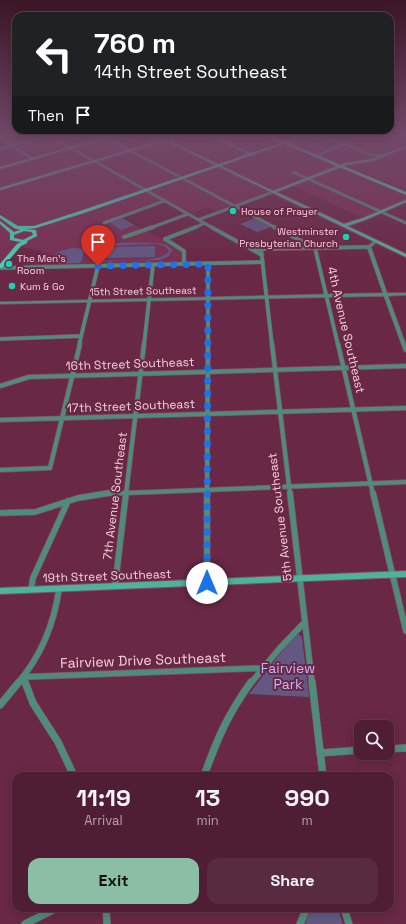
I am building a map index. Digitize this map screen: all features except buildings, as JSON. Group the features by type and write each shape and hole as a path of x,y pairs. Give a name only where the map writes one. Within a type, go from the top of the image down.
{"main road":[{"path":"0,189 37,178"},
{"path":"12,236 20,230 28,230 183,178"},
{"path":"245,178 406,256"},
{"path":"369,178 406,194"},
{"path":"273,192 308,179"},
{"path":"343,226 382,212 406,201"},
{"path":"0,216 19,228 36,234"},
{"path":"0,221 9,222"},
{"path":"0,221 11,229 12,236 10,252 0,263"},
{"path":"19,228 28,228 47,223"},
{"path":"0,267 19,245 33,238 47,223"},
{"path":"12,236 16,241 27,241"},
{"name":"19th Street Southeast","path":"0,591 406,574"}],"street":[{"path":"124,178 262,255"},
{"path":"183,178 237,205 315,248"},
{"path":"308,179 406,223"},
{"path":"198,220 273,192"},
{"path":"104,222 164,201"},
{"path":"124,237 188,214"},
{"path":"184,264 184,252 165,239 205,223"},
{"path":"250,249 369,247 376,242"},
{"path":"369,247 406,351"},
{"name":"4th Avenue Southeast","path":"315,248 406,631"},
{"name":"5th Avenue Southeast","path":"260,249 263,262 276,370 322,772"},
{"path":"0,267 263,262"},
{"path":"207,583 208,264"},
{"name":"7th Avenue Southeast","path":"115,586 153,265"},
{"path":"0,470 50,468 98,266"},
{"name":"15th Street Southeast","path":"0,303 406,294"},
{"path":"0,338 81,336"},
{"name":"16th Street Southeast","path":"0,386 29,377 406,366"},
{"name":"17th Street Southeast","path":"0,420 406,408"},
{"path":"0,514 35,512 68,501 96,494 406,482"},
{"path":"31,589 33,578 68,501"},
{"path":"0,705 23,677 47,640 57,610 59,589"},
{"path":"205,772 216,741 228,717 264,668 304,623"},
{"name":"Fairview Drive Southeast","path":"23,677 264,668"},
{"path":"23,677 26,692 36,712 58,743 72,772"},
{"path":"394,749 406,748"},
{"path":"320,753 354,751"},
{"path":"25,924 49,912"},
{"path":"106,912 107,924"},
{"path":"300,924 304,912"},
{"path":"345,912 349,924"}],"shaded area":[{"path":"0,178 369,178 406,194 406,201 364,219 292,185 218,213 208,207 188,214 164,201 121,217 144,231 161,239 165,239 184,251 184,264 28,268 42,251 21,247 24,242 0,266"},
{"path":"376,178 406,178 406,190"}],"green space":[{"path":"122,218 134,225 121,230 109,222"},
{"path":"255,218 271,227 257,232 240,224"},
{"path":"120,243 158,243 167,245 172,250 169,256 160,260 127,261 158,258 165,255 169,251 165,246 157,244 103,246 95,249 92,253 94,258 101,260 127,261 92,262 94,260 88,254 93,249 100,246"},
{"path":"155,246 155,257 105,258 107,247"},
{"path":"72,248 84,249 82,261 79,263 52,264 55,254"},
{"name":"Fairview Park","path":"298,634 302,637 309,697 249,694 293,637"},
{"path":"310,912 339,912 343,924 305,924"}],"place":[{"name":"House of Prayer","path":"233,211"},
{"name":"Westminster Presbyterian Church","path":"346,237"},
{"name":"The Men's Room","path":"9,264"},
{"name":"Kum & Go","path":"12,286"}],"route":[{"path":"98,266 208,264 207,583"}]}
